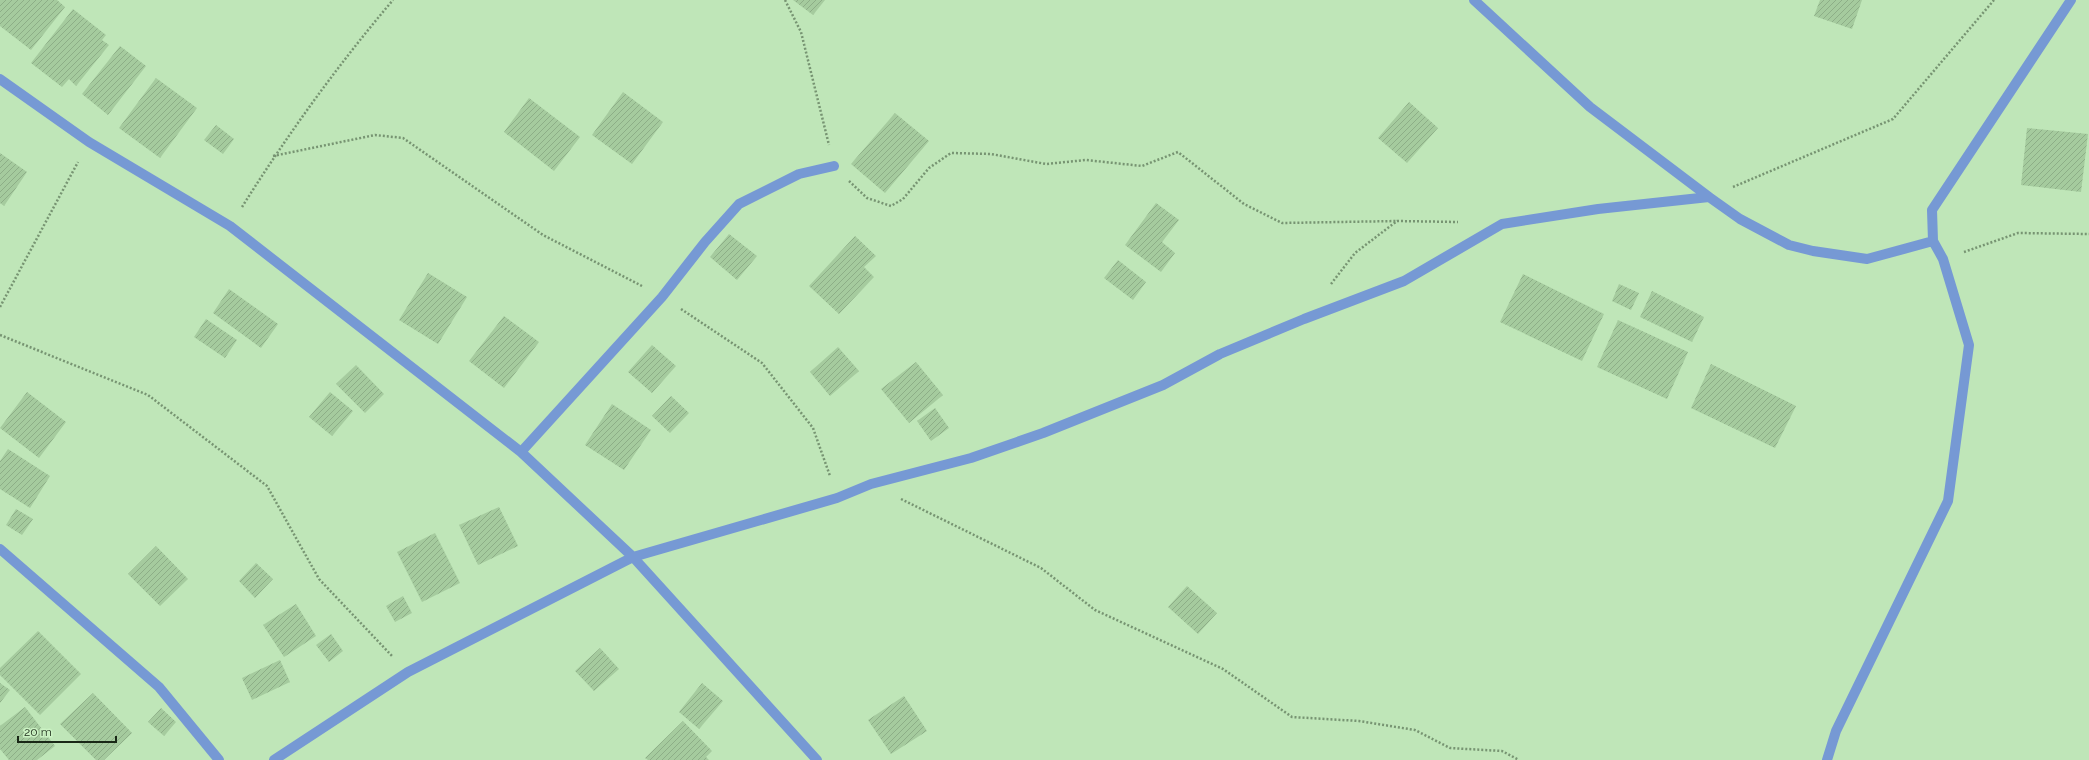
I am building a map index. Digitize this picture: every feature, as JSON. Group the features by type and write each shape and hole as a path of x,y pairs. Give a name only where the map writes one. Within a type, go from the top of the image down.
{"street":[{"path":"1474,0 1590,107 1709,197 1740,218 1789,245 1813,251 1866,259 1933,241"},
{"path":"1827,760 1836,730 1948,501 1969,345 1943,260 1933,241 1932,210 2071,0"},
{"path":"0,80 89,142 230,226 521,452 633,557 817,760"},
{"path":"521,452 662,296 705,242 739,204 799,174 834,166"},
{"path":"274,760 408,672 633,557 837,498 871,484 971,458 1043,433 1163,385 1220,354 1304,319 1404,281 1502,224 1598,210 1709,197"},
{"path":"0,549 159,687 219,760"}],"path":[{"path":"230,226 273,156 344,58 393,0"},
{"path":"785,0 801,32 834,166 867,198 891,206 903,200 929,168 951,153 991,154 1046,164 1086,160 1142,166 1178,152 1244,204 1282,223 1397,221 1464,223"},
{"path":"1709,197 1893,119 1994,0"},
{"path":"273,156 375,135 403,138 543,235 662,296 762,363 813,428 837,498"},
{"path":"0,307 89,142"},
{"path":"1327,289 1355,253 1397,221"},
{"path":"1943,260 2018,233 2089,234"},
{"path":"0,335 148,395 267,486 319,579 408,672"},
{"path":"871,484 1041,568 1096,610 1223,669 1292,717 1359,721 1415,730 1450,748 1502,751 1519,760"}],"building":[{"path":"0,0 57,0 65,7 31,50 0,26"},
{"path":"793,0 825,0 813,15"},
{"path":"1820,0 1862,0 1852,29 1814,16"},
{"path":"73,9 106,35 102,40 109,45 76,86 69,79 62,87 31,63"},
{"path":"120,46 146,66 108,115 82,94"},
{"path":"156,78 197,108 160,158 119,128"},
{"path":"623,92 663,122 632,164 592,135"},
{"path":"529,98 580,137 554,171 504,132"},
{"path":"1409,102 1438,128 1407,163 1378,138"},
{"path":"895,113 929,141 885,193 851,164"},
{"path":"216,125 234,139 223,154 204,140"},
{"path":"2027,128 2088,134 2081,192 2021,185"},
{"path":"0,153 27,172 4,206 0,203"},
{"path":"1156,203 1179,220 1162,242 1175,253 1161,272 1125,245"},
{"path":"729,234 757,256 737,280 710,257"},
{"path":"855,236 876,256 864,267 874,277 839,314 809,286"},
{"path":"1118,260 1146,282 1133,300 1104,278"},
{"path":"428,273 467,297 438,344 399,320"},
{"path":"1523,274 1604,314 1582,361 1500,322"},
{"path":"1619,284 1639,293 1631,310 1612,301"},
{"path":"229,289 278,324 261,348 213,313"},
{"path":"1652,291 1704,317 1692,342 1640,317"},
{"path":"504,316 539,342 504,388 469,361"},
{"path":"206,319 237,340 225,358 194,337"},
{"path":"1618,320 1688,352 1667,399 1597,367"},
{"path":"652,345 676,366 652,393 628,372"},
{"path":"838,347 859,371 830,396 810,372"},
{"path":"916,362 943,395 909,423 881,389"},
{"path":"1711,364 1796,406 1775,448 1691,408"},
{"path":"356,365 384,394 365,413 336,384"},
{"path":"27,392 66,422 39,458 0,428"},
{"path":"330,392 353,411 332,436 309,417"},
{"path":"671,396 689,413 670,433 652,416"},
{"path":"612,404 651,430 624,470 585,445"},
{"path":"935,408 949,428 931,441 917,421"},
{"path":"8,449 50,476 30,508 0,489 0,461"},
{"path":"499,507 518,546 478,565 459,525"},
{"path":"16,509 33,519 22,535 6,525"},
{"path":"435,533 460,583 422,602 397,552"},
{"path":"156,546 188,579 160,606 128,574"},
{"path":"256,563 273,579 255,598 239,581"},
{"path":"1187,586 1217,613 1198,634 1168,607"},
{"path":"403,596 412,613 395,622 386,606"},
{"path":"296,604 316,636 284,657 263,625"},
{"path":"38,631 81,674 40,715 0,675 0,668"},
{"path":"331,634 343,651 329,662 316,645"},
{"path":"600,648 619,669 594,691 575,671"},
{"path":"280,660 290,682 252,700 242,678"},
{"path":"0,683 10,690 0,703"},
{"path":"702,683 723,701 699,729 679,712"},
{"path":"93,693 132,733 104,760 96,760 60,724"},
{"path":"904,696 927,731 891,754 868,720"},
{"path":"25,707 55,746 37,760 9,760 0,749 0,726"},
{"path":"161,708 176,722 164,736 148,722"},
{"path":"683,721 712,751 706,757 709,760 648,760 645,758"}]}
